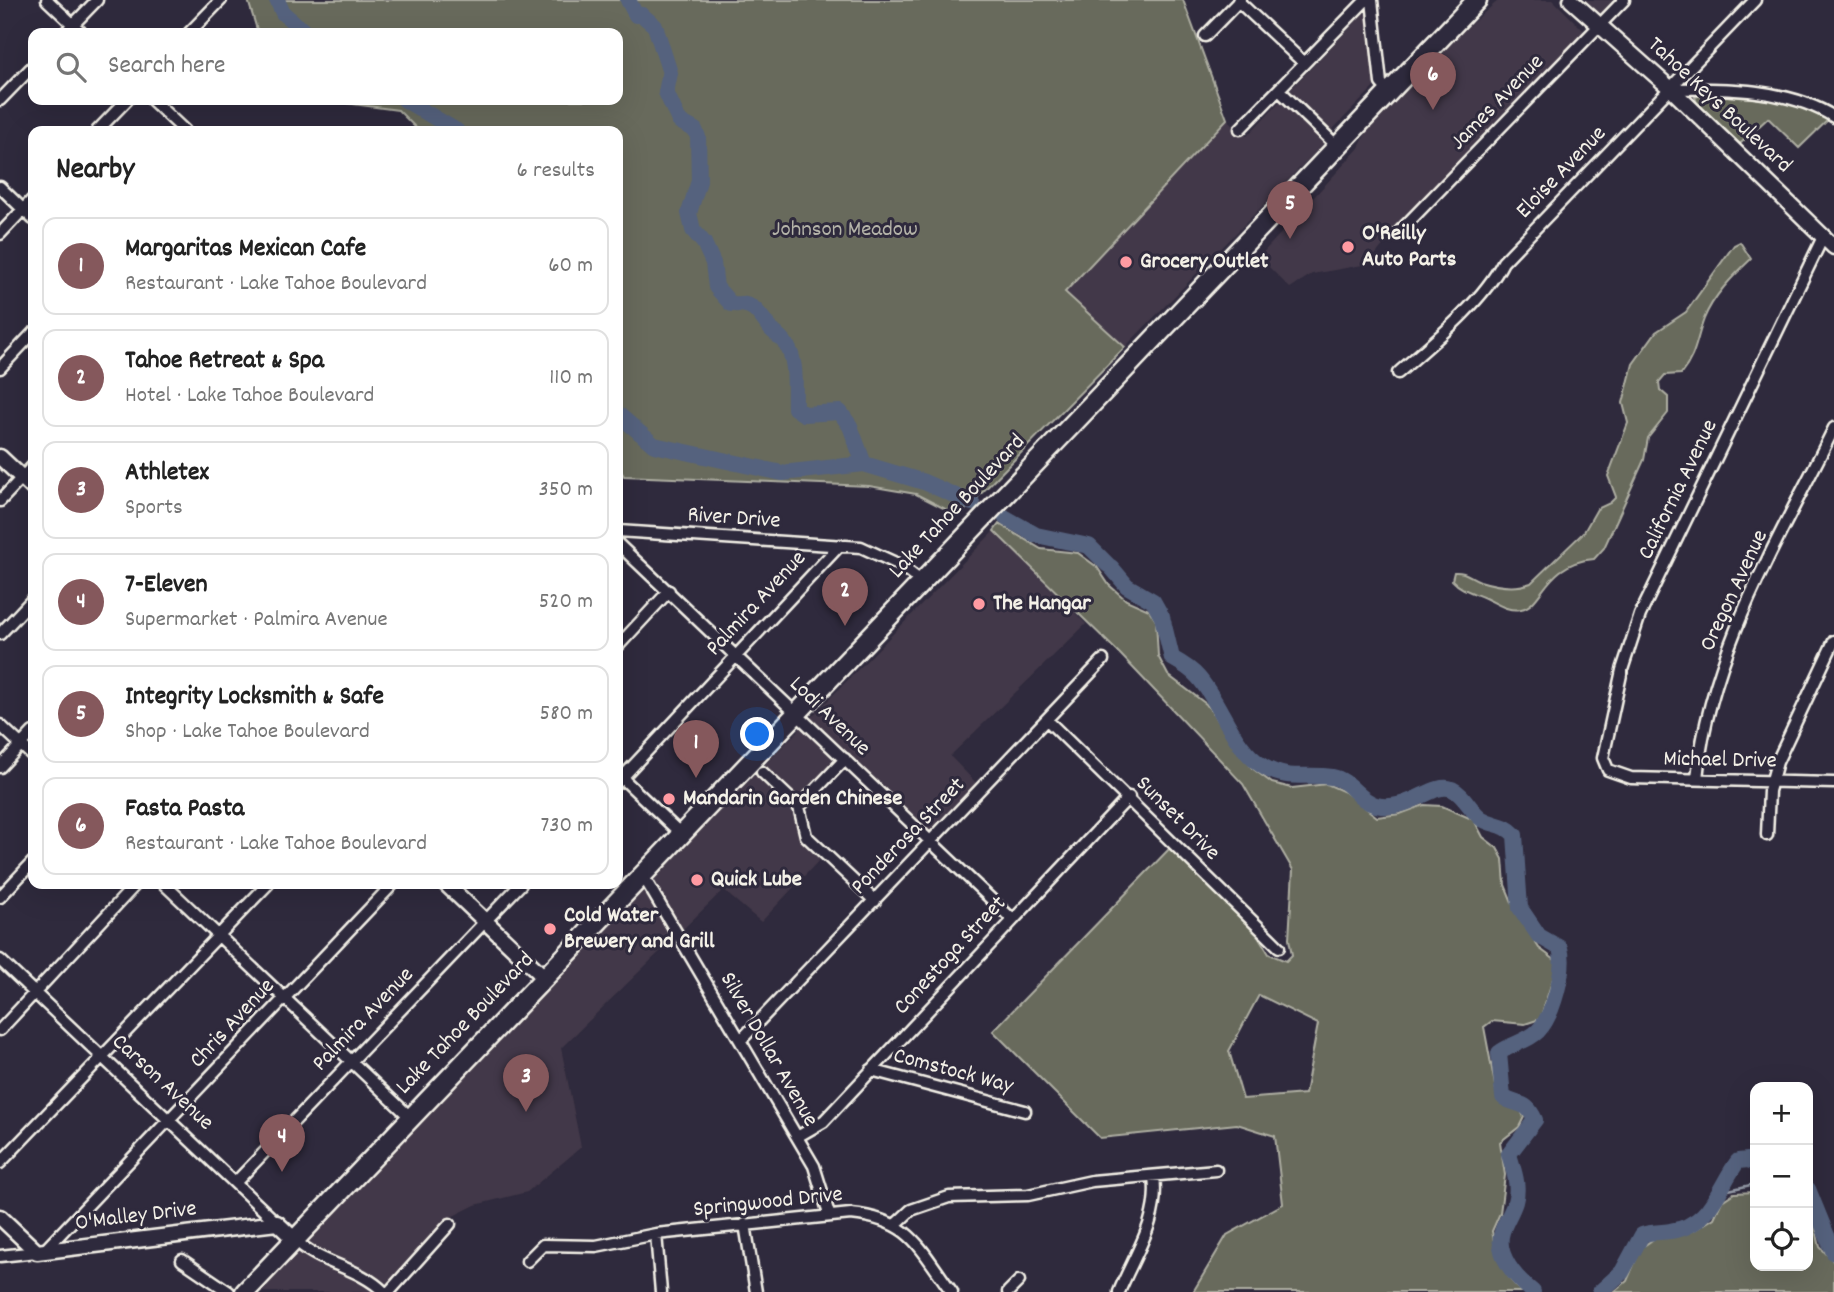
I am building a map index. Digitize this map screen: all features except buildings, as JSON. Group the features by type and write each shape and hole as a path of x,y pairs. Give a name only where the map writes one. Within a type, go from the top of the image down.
{"highway":[{"name":"Lake Tahoe Boulevard","path":"245,1292 1477,0"}],"street":[{"path":"47,0 76,28"},
{"path":"70,28 97,0"},
{"path":"194,28 221,0"},
{"path":"1240,129 1366,0"},
{"path":"1372,0 1381,83 1389,92"},
{"name":"Tahoe Keys Boulevard","path":"1572,0 1671,89 1829,242"},
{"name":"James Avenue","path":"1399,232 1624,0"},
{"name":"Eloise Avenue","path":"1398,373 1433,343 1496,276 1503,262 1755,0"},
{"path":"1205,36 1239,1 1304,63"},
{"path":"0,100 28,71"},
{"path":"1671,89 1726,90 1783,97 1804,102 1834,117"},
{"path":"1279,90 1337,146"},
{"path":"102,126 122,105"},
{"path":"157,105 180,126"},
{"path":"0,187 28,214"},
{"path":"0,234 28,204"},
{"name":"California Avenue","path":"1608,770 1604,748 1630,640 1640,615 1829,242"},
{"path":"0,368 28,338"},
{"name":"Oregon Avenue","path":"1697,779 1702,734 1730,641 1834,428"},
{"path":"0,457 28,483"},
{"path":"0,501 28,471"},
{"name":"River Drive","path":"623,531 840,545 881,554 922,582"},
{"name":"Palmira Avenue","path":"623,774 840,545"},
{"name":"Lodi Avenue","path":"623,549 1012,919"},
{"path":"623,641 669,592"},
{"path":"0,634 28,604"},
{"path":"1767,835 1772,781 1783,748 1834,641"},
{"name":"Ponderosa Street","path":"741,1040 1103,660"},
{"name":"Sunset Drive","path":"1047,720 1129,797 1279,947"},
{"path":"0,725 28,752"},
{"path":"0,767 28,737"},
{"path":"799,807 845,759"},
{"name":"Michael Drive","path":"1608,770 1631,778 1834,783"},
{"path":"762,772 799,807 806,836 874,901"},
{"path":"623,782 681,834"},
{"name":"Conestoga Street","path":"797,1137 822,1122 1129,797"},
{"path":"0,897 28,867"},
{"name":"Silver Dollar Avenue","path":"642,874 814,1166 828,1214"},
{"path":"0,1030 131,889"},
{"path":"169,889 410,1117"},
{"path":"0,1163 263,889"},
{"name":"Chris Avenue","path":"40,1252 169,1121 388,889"},
{"path":"451,889 544,977"},
{"name":"Palmira Avenue","path":"235,1184 516,889"},
{"name":"Carson Avenue","path":"0,960 294,1239"},
{"name":"Comstock Way","path":"871,1070 1025,1111"},
{"path":"896,1224 911,1210 949,1197 1028,1195 1092,1181 1216,1170"},
{"path":"1119,1292 1154,1214 1157,1198 1154,1177"},
{"name":"Springwood Drive","path":"527,1261 543,1245 596,1246 656,1234 828,1214 875,1216 896,1224 918,1242 950,1292"},
{"path":"0,1217 40,1252"},
{"name":"O'Malley Drive","path":"0,1256 277,1223"},
{"path":"294,1239 318,1258 360,1274 386,1292 450,1224"},
{"path":"745,1224 756,1292"},
{"path":"656,1234 661,1292"},
{"path":"182,1260 229,1292"},
{"path":"1008,1292 1020,1281"}],"shaded area":[{"path":"1499,0 1553,0 1587,34 1392,234 1368,264 1312,274 1290,288 1259,257 1359,148 1367,131 1457,36"},
{"path":"1583,0 1615,0 1600,16"},
{"path":"1364,13 1369,15 1376,85 1331,131 1289,91"},
{"path":"1280,101 1324,143 1125,347 1064,293 1227,119 1247,136"},
{"path":"994,531 1086,624 950,756 978,785 932,839 846,755 796,808 822,857 761,922 723,890 561,1048 581,1147 527,1192 475,1205 447,1219 382,1292 256,1292 627,905"}],"green space":[{"name":"Johnson Meadow","path":"248,0 1183,0 1227,119 1065,292 1125,347 959,516 916,494 869,486 624,476 623,126 414,126 398,110 360,105 623,105 623,28 256,28"},
{"path":"1706,94 1783,101 1831,117 1799,148 1768,118 1740,144 1697,103 1695,97"},
{"path":"1740,242 1751,259 1713,302 1704,319 1693,354 1681,374 1665,375 1659,382 1660,390 1668,397 1668,413 1648,438 1644,460 1604,548 1594,559 1577,562 1565,568 1529,606 1521,609 1502,607 1456,584 1452,580 1454,572 1499,585 1519,586 1531,583 1584,532 1597,509 1616,497 1608,476 1628,423 1623,403 1633,364 1656,332 1686,312 1734,245"},
{"path":"999,524 1041,549 1078,553 1097,567 1109,585 1126,600 1149,610 1156,621 1158,656 1168,675 1206,704 1252,768 1272,783 1292,788 1327,784 1345,792 1377,817 1400,814 1424,805 1442,806 1474,820 1483,837 1497,848 1503,859 1505,885 1516,912 1539,948 1555,960 1556,969 1540,1019 1525,1024 1492,1021 1484,1027 1498,1101 1509,1107 1519,1107 1524,1117 1519,1127 1500,1142 1505,1175 1500,1213 1492,1231 1502,1265 1516,1287 1523,1292 1193,1292 1227,1235 1283,1204 1275,1136 1237,1124 1100,1138 993,1031 1172,846 1257,934 1269,954 1286,961 1292,955 1289,939 1293,870 1243,784 1120,654 994,531","holes":["1259,995 1318,1024 1305,1094 1243,1099 1229,1051"]},
{"path":"1750,1192 1750,1271 1813,1271 1813,1218 1820,1247 1834,1262 1834,1292 1614,1292 1627,1281 1641,1248 1655,1238 1693,1231 1714,1218 1722,1201 1734,1193"}],"waterway":[{"path":"277,0 283,13 300,28"},
{"path":"628,0 636,15 642,15 655,26 670,73 666,92 679,121 695,130 698,137 699,181 689,213 693,230 704,243 713,263 716,287 731,304 750,306 758,312 789,350 794,365 795,408 804,414 840,412 850,426 864,464"},
{"path":"413,105 449,126"},
{"path":"623,418 654,445 782,473 864,464 924,482 972,503"},
{"path":"1006,518 1036,535 1089,546 1108,565"},
{"path":"1111,567 1127,586 1153,601 1162,617 1172,658 1198,677 1235,737 1253,759 1264,767 1281,774 1339,779 1376,805 1399,805 1437,789 1452,789 1482,819 1507,828 1515,835 1520,908 1539,936 1560,948 1561,957 1560,979 1549,1015 1534,1035 1499,1053 1503,1097 1525,1106 1535,1120 1509,1154 1517,1189 1514,1206 1503,1228 1501,1241 1508,1265 1533,1292"},
{"path":"1600,1292 1622,1272 1642,1235 1684,1228 1695,1222 1712,1205 1738,1161 1750,1161"},
{"path":"1720,1192 1750,1185"},
{"path":"1813,1201 1834,1253"}],"place":[{"name":"Fasta Pasta","path":"1433,110"},
{"name":"Integrity Locksmith & Safe","path":"1290,239"},
{"name":"O'Reilly Auto Parts","path":"1348,247"},
{"name":"Grocery Outlet","path":"1126,262"},
{"name":"The Hangar","path":"979,604"},
{"name":"Tahoe Retreat & Spa","path":"845,626"},
{"name":"Margaritas Mexican Cafe","path":"696,778"},
{"name":"Mandarin Garden Chinese","path":"669,799"},
{"name":"Quick Lube","path":"697,880"},
{"name":"Cold Water Brewery and Grill","path":"550,929"},
{"name":"Athletex","path":"526,1112"},
{"name":"7-Eleven","path":"282,1172"}]}
